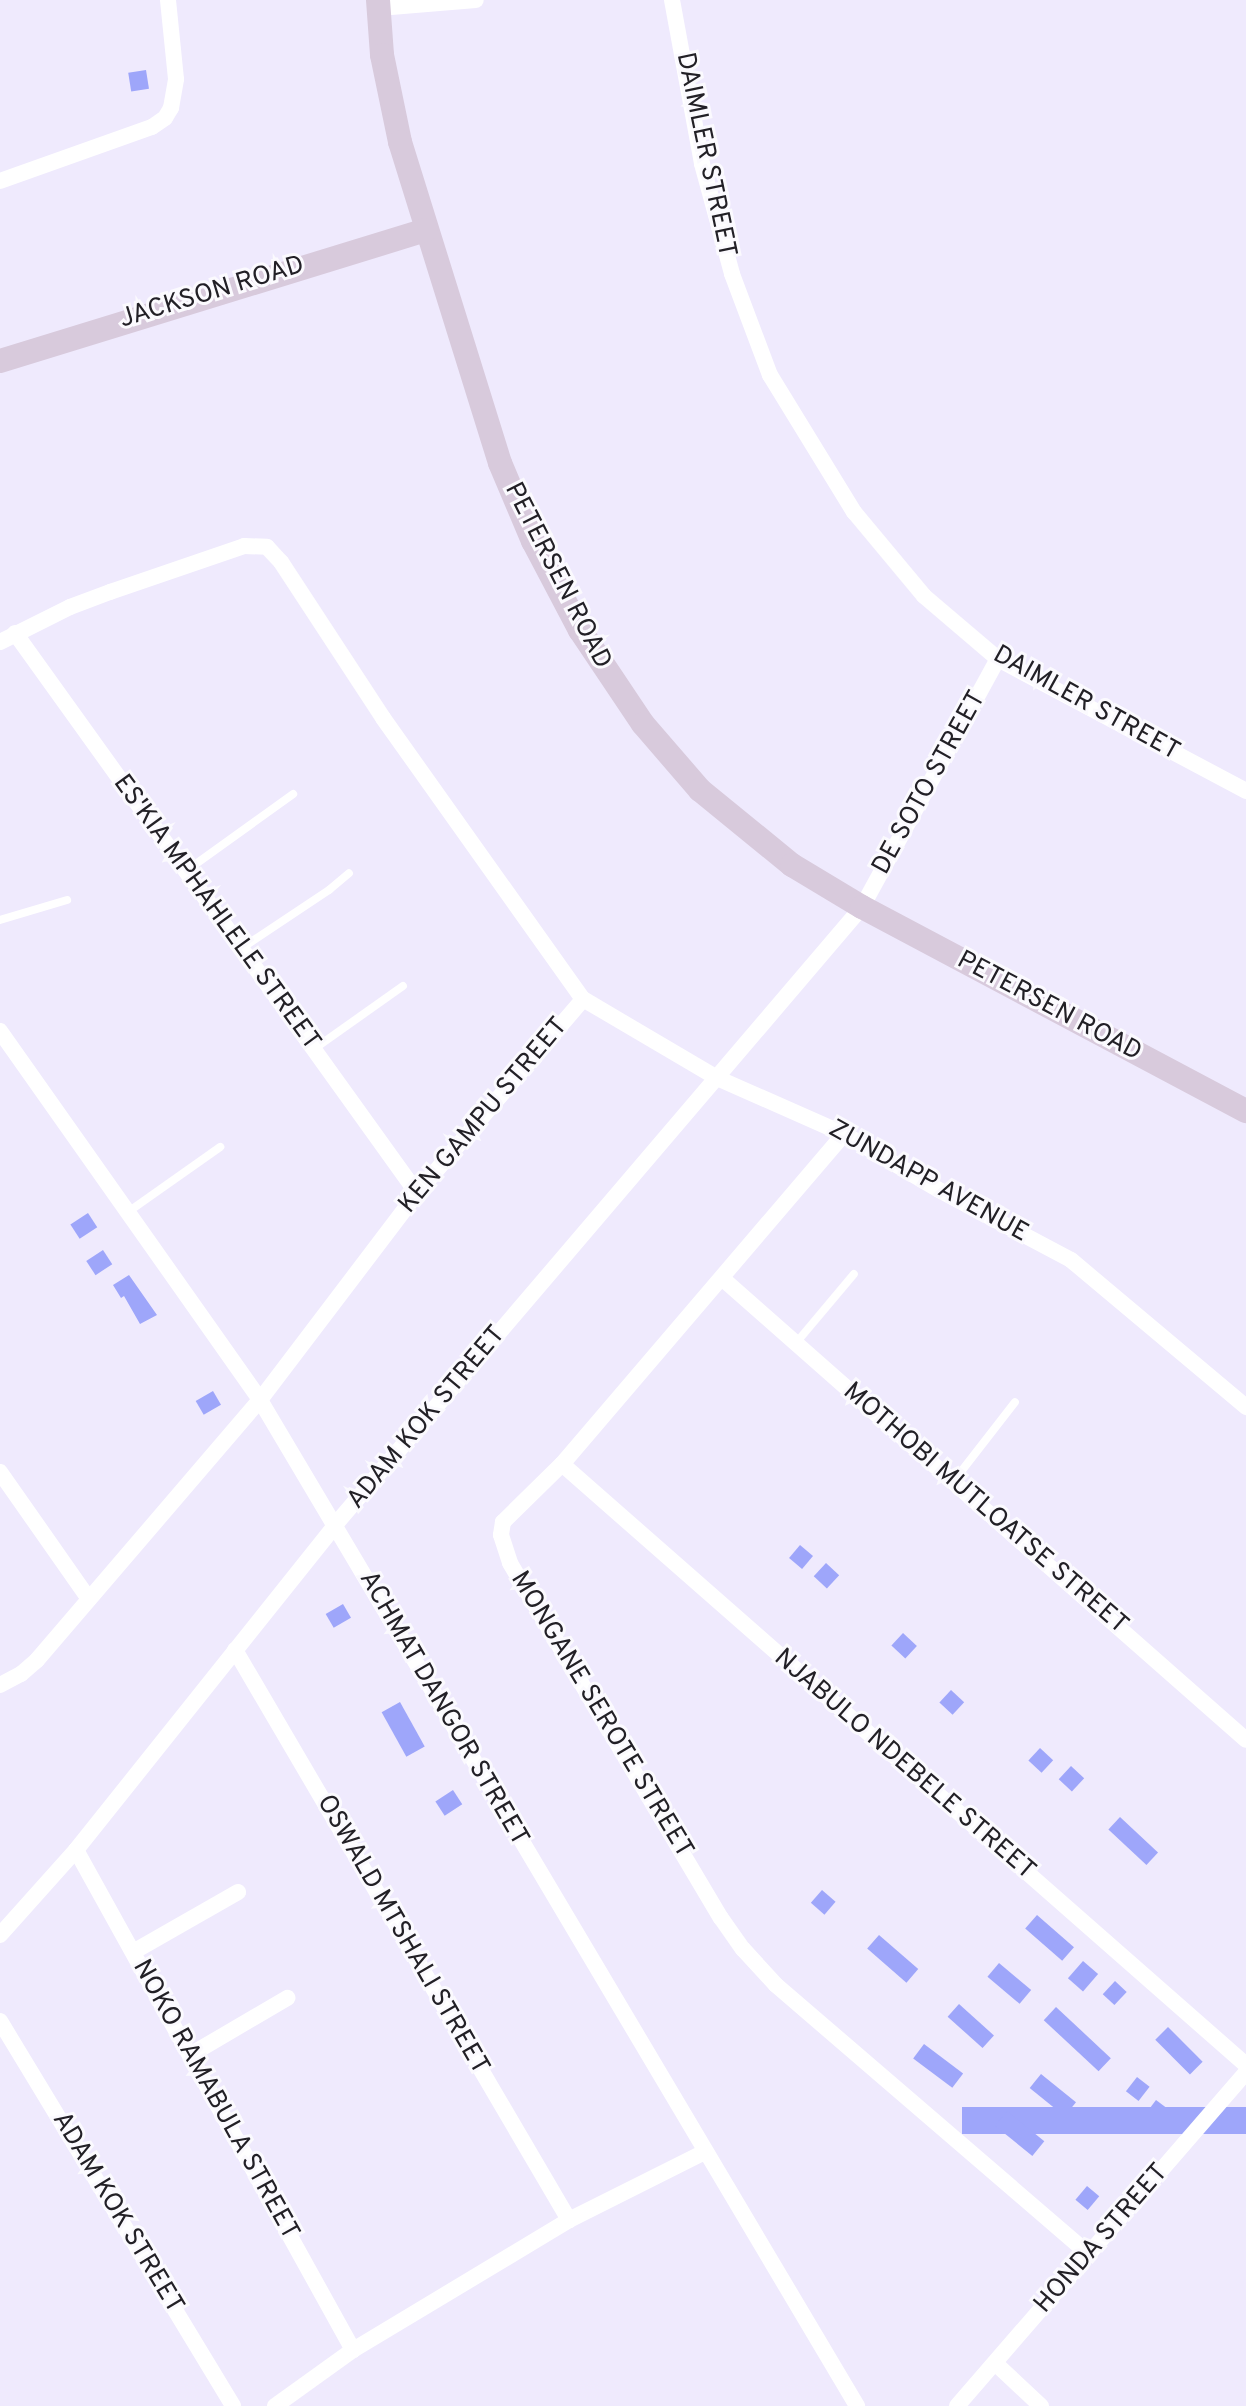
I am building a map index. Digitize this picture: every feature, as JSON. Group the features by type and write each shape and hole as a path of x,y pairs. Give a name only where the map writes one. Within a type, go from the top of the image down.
{"street":[{"path":"0,181 152,127 165,118 171,108 176,79 168,0"},
{"path":"379,4 476,0"},
{"name":"DAIMLER STREET","path":"672,0 702,164 732,274 770,375 830,475 888,557 924,596 998,659 1246,791"},
{"name":"PETERSEN ROAD","path":"379,4 390,101 425,230 500,463 539,554 580,630 613,683 672,761 729,816 792,865 862,907 1246,1111"},
{"name":"JACKSON ROAD","path":"0,361 425,230"},
{"name":"KEN GAMPU STREET","path":"0,642 70,607 244,546 267,547 281,562 383,718 583,999 417,1193 260,1400 37,1660 21,1674 0,1685"},
{"name":"ES'KIA MPHAHLELE STREET","path":"15,633 417,1193"},
{"name":"DE SOTO STREET","path":"862,907 998,659"},
{"name":"ADAM KOK STREET","path":"0,1935 8,1922 76,1850 335,1525 862,907"},
{"name":"ZUNDAPP AVENUE","path":"583,999 717,1078 844,1134 939,1190 1071,1260 1246,1407"},
{"name":"ACHMAT DANGOR STREET","path":"0,1031 260,1400 857,2406"},
{"name":"MONGANE SEROTE STREET","path":"844,1134 562,1464 503,1522 501,1535 510,1563 721,1918 776,1985 1089,2254"},
{"name":"MOTHOBI MUTLOATSE STREET","path":"723,1279 1246,1740"},
{"name":"NJABULO NDEBELE STREET","path":"562,1464 1246,2065"},
{"path":"0,1472 89,1599"},
{"name":"OSWALD MTSHALI STREET","path":"235,1650 569,2220"},
{"name":"NOKO RAMABULA STREET","path":"76,1850 353,2350"},
{"path":"133,1952 238,1892"},
{"path":"190,2055 287,1998"},
{"name":"ADAM KOK STREET","path":"0,2021 233,2406"},
{"name":"HONDA STREET","path":"957,2406 1246,2072"},
{"path":"275,2406 353,2350 569,2220 705,2152"},
{"path":"995,2363 1041,2406"}],"lane":[{"path":"186,871 293,794"},
{"path":"242,949 349,873"},
{"path":"0,920 67,900"},
{"path":"314,1049 403,986"},
{"path":"128,1213 220,1147"},
{"path":"796,1343 854,1274"},
{"path":"953,1482 1015,1402"}],"building":[{"path":"146,70 149,89 131,92 128,73"},
{"path":"88,1213 97,1227 80,1239 70,1224"},
{"path":"103,1250 112,1264 95,1275 86,1261"},
{"path":"129,1275 157,1315 140,1324 124,1296 121,1298 113,1285"},
{"path":"213,1391 221,1405 204,1415 196,1401"},
{"path":"800,1545 813,1556 802,1569 789,1558"},
{"path":"826,1563 839,1575 827,1588 814,1576"},
{"path":"343,1604 351,1618 334,1628 326,1614"},
{"path":"903,1633 917,1646 905,1658 891,1645"},
{"path":"951,1690 964,1702 953,1715 939,1702"},
{"path":"400,1702 425,1747 406,1757 382,1712"},
{"path":"1040,1748 1053,1760 1042,1773 1028,1760"},
{"path":"1071,1766 1084,1778 1072,1791 1059,1779"},
{"path":"453,1790 462,1804 445,1816 435,1801"},
{"path":"1120,1817 1158,1852 1146,1865 1108,1829"},
{"path":"822,1890 836,1902 824,1915 811,1903"},
{"path":"1037,1915 1074,1947 1062,1961 1025,1929"},
{"path":"879,1935 918,1969 906,1983 867,1949"},
{"path":"1083,1961 1098,1974 1083,1991 1068,1978"},
{"path":"999,1963 1031,1990 1020,2004 987,1977"},
{"path":"1115,1981 1127,1992 1114,2005 1103,1994"},
{"path":"959,2004 994,2035 983,2048 948,2017"},
{"path":"1056,2007 1111,2058 1099,2071 1044,2020"},
{"path":"1168,2027 1203,2062 1190,2074 1155,2040"},
{"path":"924,2044 963,2073 952,2088 913,2058"},
{"path":"1041,2074 1076,2102 1065,2116 1030,2088"},
{"path":"1137,2077 1150,2087 1139,2101 1126,2091"},
{"path":"1156,2100 1168,2109 1157,2123 1145,2114"},
{"path":"962,2107 1246,2107 1246,2134 962,2134"},
{"path":"1007,2111 1044,2141 1032,2156 995,2126"},
{"path":"1087,2186 1099,2196 1088,2210 1075,2200"}]}
